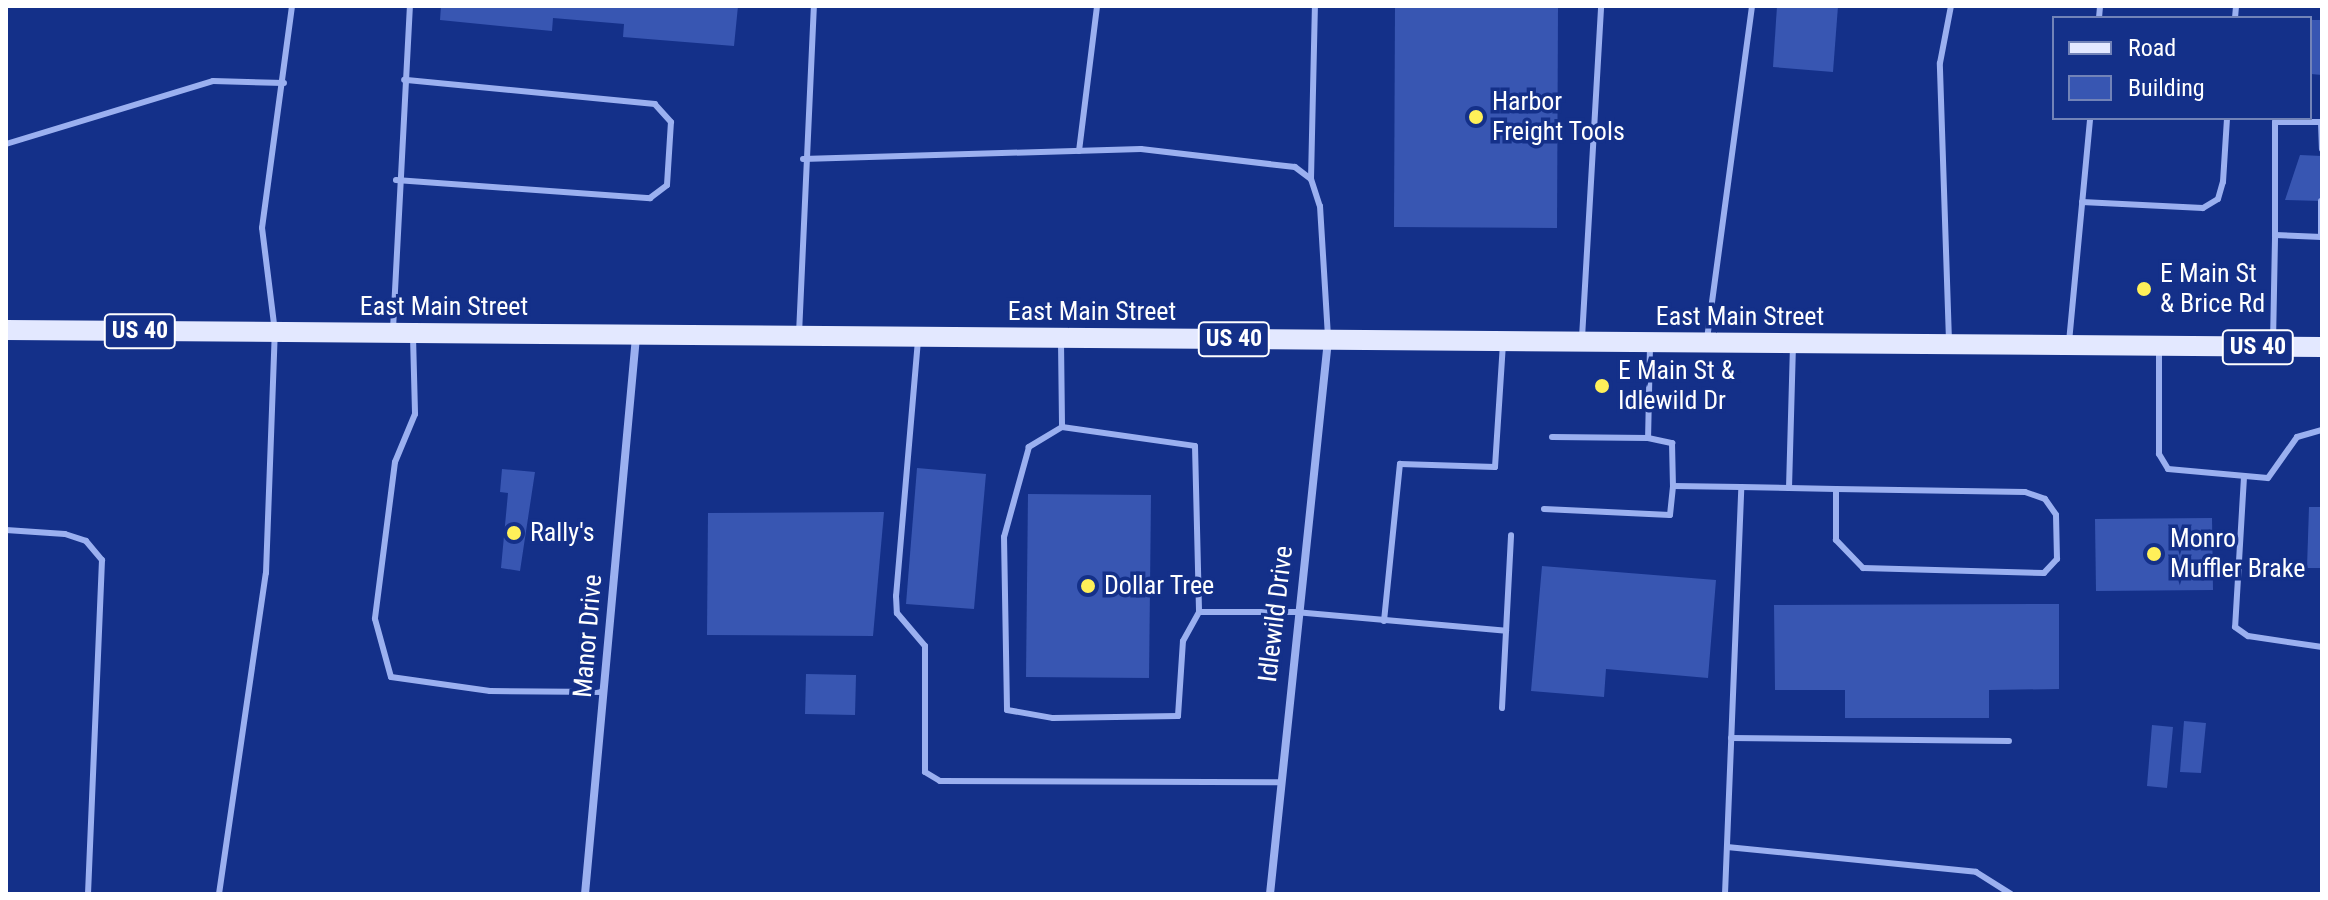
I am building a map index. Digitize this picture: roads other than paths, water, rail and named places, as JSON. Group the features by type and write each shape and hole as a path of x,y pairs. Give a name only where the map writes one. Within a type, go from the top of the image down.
{"main road":[{"name":"East Main Street","path":"6,330 2322,347"}],"street":[{"name":"Manor Drive","path":"585,894 636,335"},
{"name":"Idlewild Drive","path":"1270,894 1295,612 1328,339"}],"lane":[{"path":"219,894 266,573 275,332 262,228 292,6"},
{"path":"410,6 396,180 403,332 415,414 395,462 375,619 391,677 490,691 603,692"},
{"path":"799,336 803,159 814,6"},
{"path":"1079,151 1097,6"},
{"path":"1315,6 1311,179 1320,206 1328,339"},
{"path":"1582,342 1601,6"},
{"path":"1707,342 1752,6"},
{"path":"1949,344 1940,63 1951,6"},
{"path":"396,180 650,198 667,185 671,122 655,104 404,80"},
{"path":"6,144 213,81 284,83"},
{"path":"2068,345 2090,120"},
{"path":"2082,202 2203,208 2218,199 2223,182 2227,120"},
{"path":"2273,347 2275,122 2322,122 2322,149"},
{"path":"803,159 1141,149 1295,167 1311,179"},
{"path":"2275,235 2322,237 2321,201"},
{"path":"919,336 897,613 925,646 925,772 940,781 1278,782"},
{"path":"1061,338 1062,427"},
{"path":"1384,621 1400,464 1495,467 1504,341"},
{"path":"1648,438 1650,342"},
{"path":"1789,488 1793,343"},
{"path":"2159,346 2159,454 2168,469 2268,478 2297,437 2322,430"},
{"path":"1062,427 1195,446 1199,612 1183,641 1178,716 1053,718 1007,710 1004,537 1015,480 1029,447 1062,427"},
{"path":"1544,509 1670,515 1672,443 1648,438 1552,437"},
{"path":"2244,477 2235,627 2248,636 2322,647"},
{"path":"1673,486 2025,492 2045,499 2056,515 2057,559 2044,573 1863,568 1836,540 1836,489"},
{"path":"1725,894 1741,487"},
{"path":"6,530 65,534 86,541 102,560 88,894"},
{"path":"1502,708 1511,535"},
{"path":"1199,612 1295,612 1506,631"},
{"path":"1731,738 2009,741"},
{"path":"1727,847 1976,872 2011,894"}],"place":[{"name":"Harbor Freight Tools","path":"1476,117"},
{"name":"E Main St & Brice Rd","path":"2144,289"},
{"name":"E Main St & Idlewild Dr","path":"1602,386"},
{"name":"Rally's","path":"514,533"},
{"name":"Monro Muffler Brake","path":"2154,554"},
{"name":"Dollar Tree","path":"1088,586"}]}
